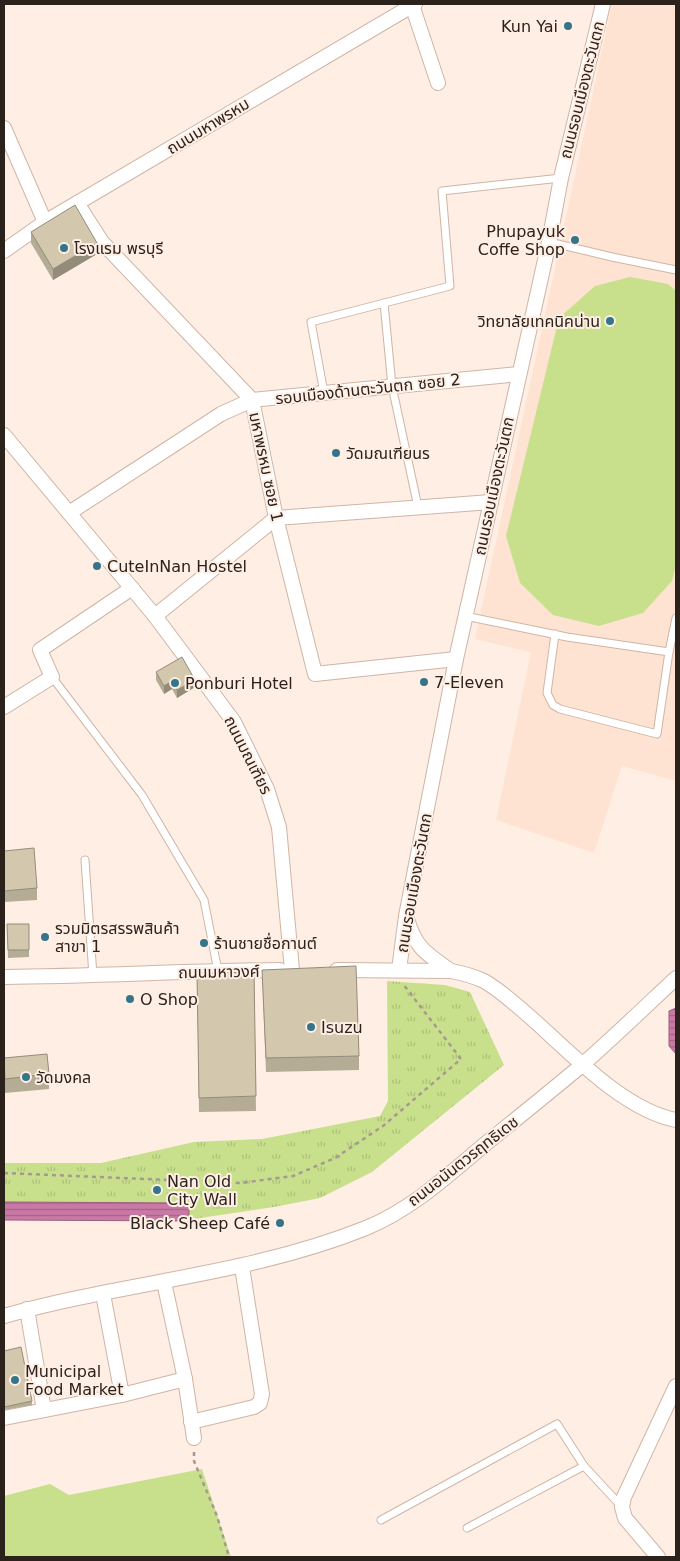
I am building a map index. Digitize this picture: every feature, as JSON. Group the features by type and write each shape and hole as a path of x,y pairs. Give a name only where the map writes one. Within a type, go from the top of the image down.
{"street":[{"name":"ถนนรอบเมืองตะวันตก","path":"399,970 406,916 456,658 549,242 561,178 603,4"},
{"path":"413,5 438,83"},
{"name":"ถนนมหาพรหม","path":"4,251 45,222 413,5"},
{"path":"4,128 45,222"},
{"name":"มหาพรหม ซอย 1","path":"78,203 102,242 252,400 276,518 315,674 456,658"},
{"name":"รอบเมืองด้านตะวันตก ซอย 2","path":"69,513 221,414 252,400 519,374"},
{"name":"ถนนมณเฑียร","path":"4,435 155,616 234,722 267,789 279,827 296,970"},
{"path":"155,616 276,518 491,502"},
{"path":"4,707 52,677 40,650 132,588"},
{"path":"406,916 417,945 451,971"},
{"name":"ถนนมหาวงศ์","path":"4,977 296,970"},
{"path":"321,970 451,971 468,974 485,981 511,1000 621,1096 660,1117 676,1120"},
{"name":"ถนนอนันตวรฤทธิเดช","path":"4,1316 27,1309 242,1267 307,1250 367,1228 416,1201 583,1064 676,978"},
{"path":"191,1422 254,1407 260,1402 262,1394 242,1267"},
{"path":"164,1282 185,1379 194,1438"},
{"path":"103,1294 122,1395"},
{"path":"27,1309 44,1410"},
{"path":"4,1418 122,1395 185,1379"},
{"path":"658,1557 625,1518 622,1507 628,1488 676,1386"}],"lane":[{"path":"324,394 311,322 450,286 442,191 561,178"},
{"path":"549,242 676,270"},
{"path":"384,303 392,386 418,507"},
{"path":"465,616 555,634 669,652"},
{"path":"555,634 547,693 553,705 560,709 657,734 676,618"},
{"path":"52,677 142,795 204,900 218,971"},
{"path":"85,860 93,976"},
{"path":"381,1520 557,1424 584,1466 622,1507"},
{"path":"467,1528 584,1466"}],"path":[{"path":"4,1173 240,1183 293,1176 336,1158 382,1126 461,1059 404,985 399,970"},
{"path":"194,1438 194,1461 217,1516 229,1557"}],"shaded area":[{"name":"วิทยาลัยเทคนิคน่าน","path":"612,4 676,4 676,781 622,766 594,853 496,820 531,652 475,639"},
{"path":"676,1008 676,1054 669,1046 669,1011"},
{"path":"4,1202 189,1203 189,1221 4,1220"}],"green space":[{"path":"630,277 668,284 676,291 676,564 672,581 643,613 599,626 553,615 520,583 506,536 559,318 595,286"},
{"path":"387,981 445,985 470,992 504,1065 372,1172 320,1198 193,1219 4,1218 4,1163 101,1163 194,1142 262,1139 380,1116 388,1101"},
{"path":"202,1469 231,1557 4,1557 4,1496 50,1484 69,1495"}],"building":[{"name":"โรงแรม พรบุรี","path":"75,205 97,243 53,269 31,232"},
{"path":"182,657 195,680 177,690 172,681 164,686 156,672"},
{"path":"34,848 37,888 4,891 4,851"},
{"path":"7,924 29,924 29,950 8,950"},
{"name":"Isuzu","path":"356,966 359,1056 266,1058 262,970"},
{"path":"254,972 256,1096 199,1098 197,973"},
{"path":"47,1054 49,1074 5,1079 4,1058"},
{"name":"Municipal Food Market","path":"21,1347 32,1401 4,1407 4,1351"}],"place":[{"name":"Kun Yai","path":"568,26"},
{"name":"Phupayuk Coffe Shop","path":"575,240"},
{"name":"โรงแรม พรบุรี","path":"64,248"},
{"name":"วิทยาลัยเทคนิคน่าน","path":"610,321"},
{"name":"วัดมณเฑียนร","path":"336,453"},
{"name":"CuteInNan Hostel","path":"97,566"},
{"name":"7-Eleven","path":"424,682"},
{"name":"Ponburi Hotel","path":"175,683"},
{"name":"รวมมิตรสรรพสินค้า สาขา 1","path":"45,937"},
{"name":"ร้านชายชื่อกานต์","path":"204,943"},
{"name":"O Shop","path":"130,999"},
{"name":"Isuzu","path":"311,1027"},
{"name":"วัดมงคล","path":"26,1077"},
{"name":"Nan Old City Wall","path":"157,1190"},
{"name":"Black Sheep Café","path":"280,1223"},
{"name":"Municipal Food Market","path":"15,1380"}]}
